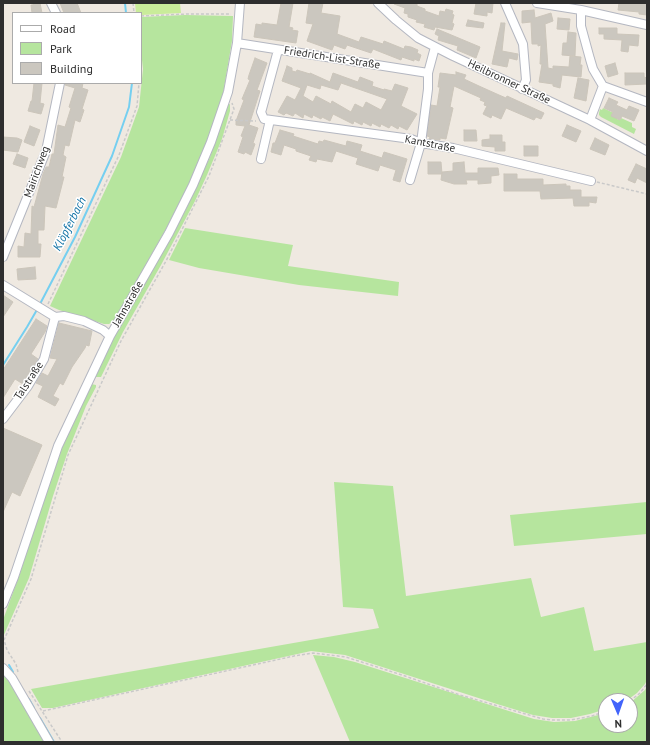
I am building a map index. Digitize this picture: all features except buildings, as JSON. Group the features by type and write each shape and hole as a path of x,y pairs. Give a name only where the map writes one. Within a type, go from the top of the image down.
{"street":[{"path":"51,3 56,12"},
{"name":"Jahnstraße","path":"3,604 14,577 58,446 110,336 169,233 193,185 211,142 228,92 237,43 240,3"},
{"name":"Heilbronner Straße","path":"378,3 418,38 435,48 590,120 647,152"},
{"path":"505,3 523,44 526,80 522,89"},
{"path":"537,3 581,10 647,25"},
{"path":"581,10 581,26 590,59 593,69 602,86 647,102"},
{"name":"Friedrich-List-Straße","path":"237,43 428,73"},
{"path":"410,180 421,143 428,89 428,73 435,48"},
{"path":"261,159 266,119 261,112 278,50"},
{"name":"Mairichweg","path":"3,258 46,151 60,84"},
{"path":"590,120 602,86"},
{"name":"Kantstraße","path":"266,119 411,139 421,143 453,148 592,181"},
{"path":"3,285 55,317 64,316 84,322 103,330 110,336"},
{"name":"Talstraße","path":"4,420 28,386 44,359 55,317"},
{"path":"3,668 12,678 49,742"}],"path":[{"path":"142,16 239,14"},
{"path":"43,309 119,155 137,106 139,84"},
{"path":"19,676 16,664 7,650 3,640 31,579 68,455 118,347 166,261 216,161 234,109 228,92"},
{"path":"230,120 258,121 266,119"},
{"path":"592,181 647,194"},
{"path":"33,714 313,653 346,657 543,719 572,720 598,714"},
{"path":"638,695 647,684"},
{"path":"28,688 62,742"}],"green space":[{"path":"135,3 180,3 181,13 142,15 142,12 136,12"},
{"path":"185,15 233,16 232,41 221,106 190,182 166,229 114,321 109,324 104,324 50,306 121,157 139,107 143,69 142,17"},
{"path":"230,104 230,111 222,139 195,201 123,332 101,377 96,377 94,374 186,209 210,157 227,105"},
{"path":"603,108 616,114 617,119 620,120 621,118 632,123 632,127 636,129 634,134 601,117 599,113 600,109 602,110"},
{"path":"185,228 293,245 288,266 399,282 398,296 299,285 199,268 169,260"},
{"path":"91,384 96,385 96,387 86,406 67,454 29,578 3,637 3,620 59,454"},
{"path":"334,482 393,486 406,596 531,578 541,617 584,607 594,651 647,642 647,680 637,693 598,693 598,712 571,718 552,718 533,715 345,655 311,651 53,708 42,708 31,689 379,628 373,609 343,607"},
{"path":"647,502 647,534 514,546 510,515"},
{"path":"313,655 334,657 355,662 534,719 554,722 575,721 598,715 598,733 638,733 638,696 647,686 647,742 350,742"},
{"path":"3,671 9,680 46,742 3,742"}],"waterway":[{"name":"Klöpferbach","path":"125,3 126,12"},
{"name":"Klöpferbach","path":"40,304 75,237 112,156 129,107 132,84"},
{"name":"Klöpferbach","path":"3,365 38,308"},
{"path":"9,665 13,672"},
{"path":"29,699 34,708"},
{"path":"40,718 54,742"}]}
